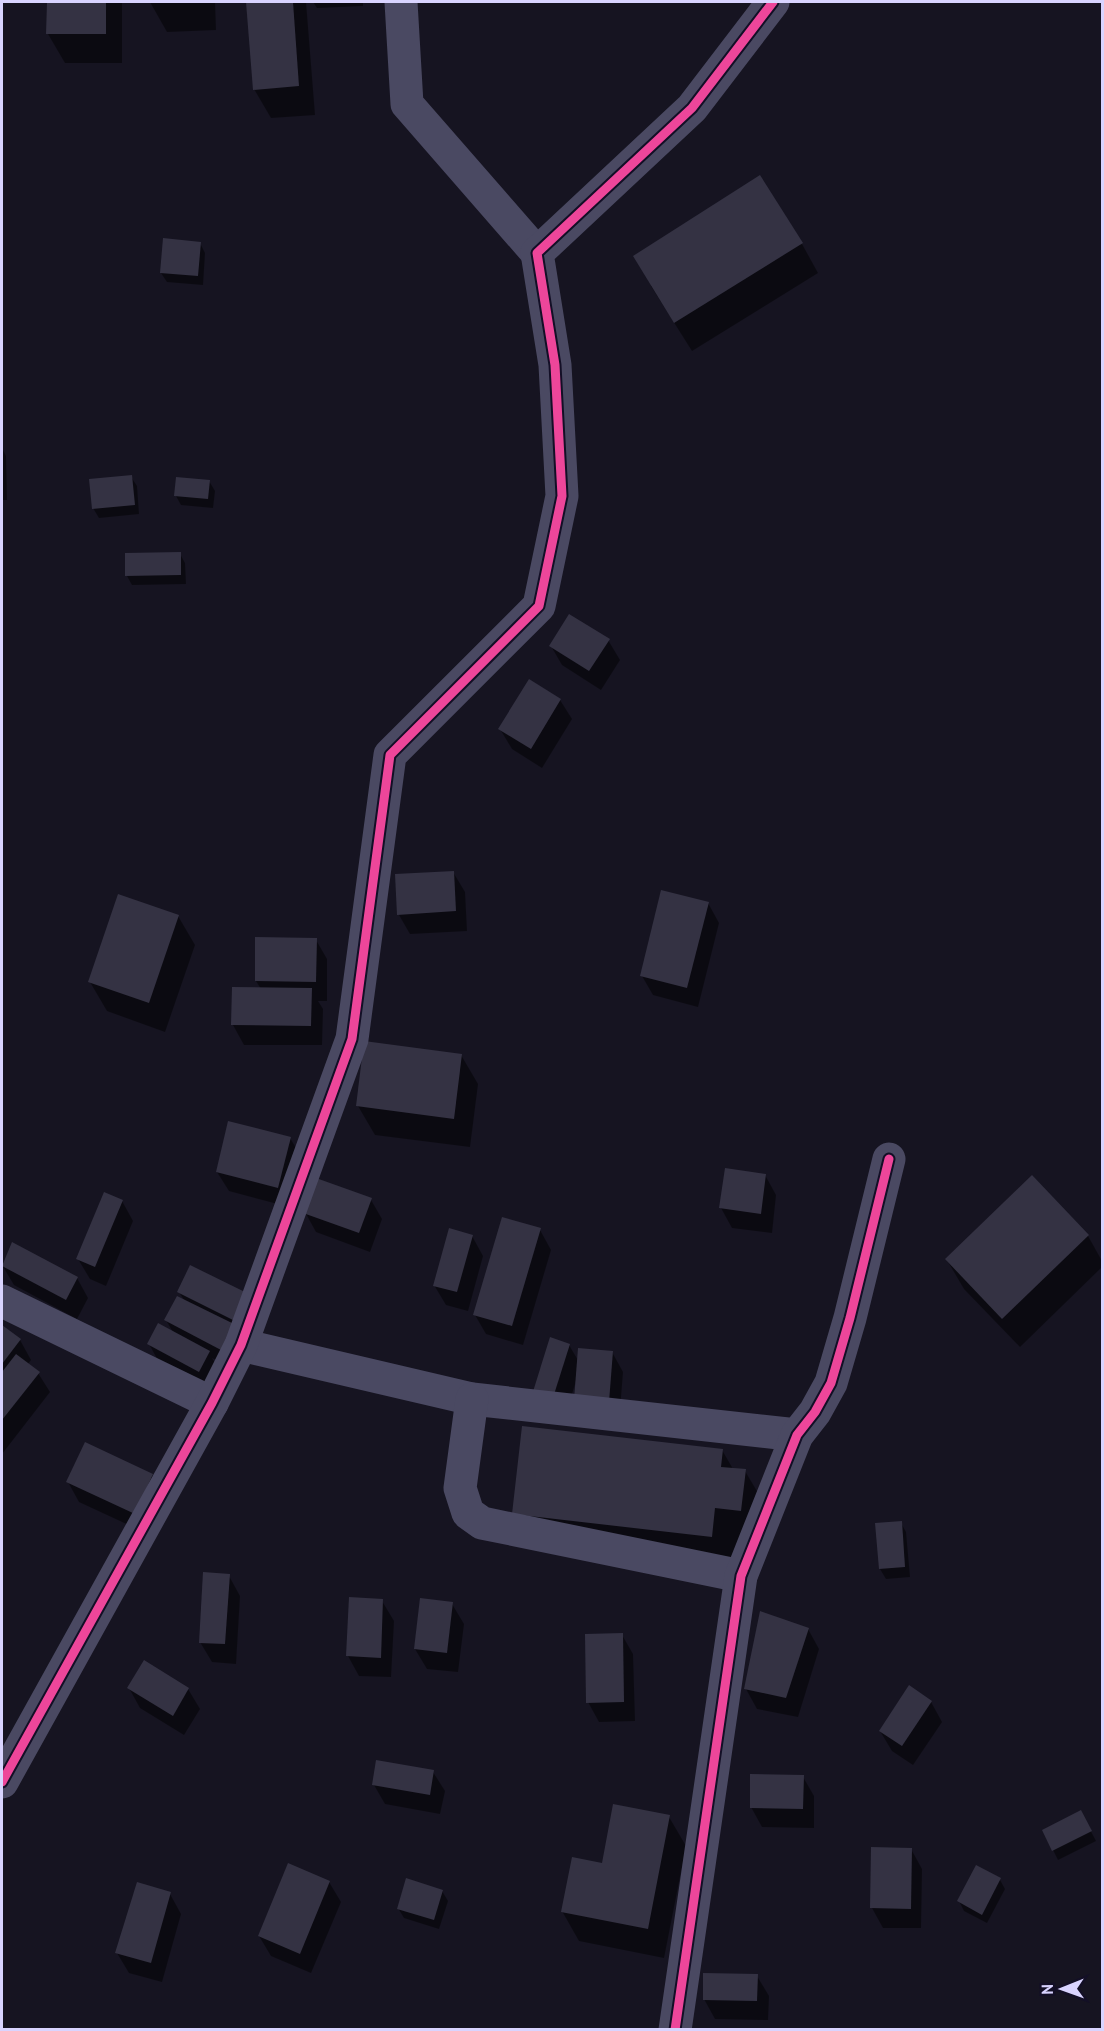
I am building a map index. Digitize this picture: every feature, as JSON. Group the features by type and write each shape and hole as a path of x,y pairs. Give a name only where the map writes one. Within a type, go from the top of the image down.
{"street":[{"path":"2,1782 212,1403 241,1345 352,1039 390,755 539,606 562,496 555,365 537,253 407,104 401,2"},
{"path":"537,253 692,108 773,2"},
{"path":"675,2030 741,1576 797,1435 815,1412 831,1383 850,1318 889,1159"},
{"path":"2,1300 212,1403"},
{"path":"241,1345 472,1399 797,1435"},
{"path":"472,1399 460,1488 468,1513 482,1523 741,1576"}],"building":[{"path":"47,2 106,2 106,34 46,34"},
{"path":"246,2 293,2 299,86 253,90"},
{"path":"760,175 803,243 674,323 633,256"},
{"path":"163,238 201,242 198,276 160,273"},
{"path":"132,475 135,505 92,509 89,479"},
{"path":"176,477 210,480 208,499 174,496"},
{"path":"181,552 181,575 125,576 125,553"},
{"path":"569,614 610,639 589,671 549,646"},
{"path":"529,679 561,699 531,749 498,729"},
{"path":"454,871 456,911 397,915 395,874"},
{"path":"661,890 709,902 687,988 640,976"},
{"path":"118,894 179,915 149,1003 88,982"},
{"path":"255,937 317,938 316,982 255,981"},
{"path":"232,987 312,988 311,1026 231,1025"},
{"path":"364,1041 462,1054 454,1119 356,1106"},
{"path":"228,1121 291,1137 278,1188 216,1172"},
{"path":"725,1168 766,1174 761,1214 719,1208"},
{"path":"1032,1175 1089,1235 1002,1319 945,1259"},
{"path":"316,1178 372,1198 359,1233 303,1213"},
{"path":"104,1192 123,1200 95,1267 76,1259"},
{"path":"502,1217 541,1228 512,1326 473,1315"},
{"path":"449,1228 473,1235 457,1292 433,1286"},
{"path":"12,1242 78,1277 66,1300 2,1266"},
{"path":"190,1265 249,1294 235,1321 177,1292"},
{"path":"177,1296 234,1324 221,1350 164,1320"},
{"path":"158,1323 210,1351 199,1372 147,1344"},
{"path":"2,1325 21,1339 2,1364"},
{"path":"550,1337 570,1344 551,1404 531,1398"},
{"path":"578,1348 613,1351 609,1402 574,1400"},
{"path":"16,1354 40,1372 2,1420 2,1372"},
{"path":"522,1426 723,1449 721,1467 746,1469 741,1511 715,1508 712,1537 512,1514"},
{"path":"85,1442 153,1474 135,1514 66,1482"},
{"path":"902,1521 905,1567 879,1569 875,1523"},
{"path":"203,1572 230,1574 225,1644 199,1643"},
{"path":"349,1597 383,1599 381,1658 346,1656"},
{"path":"420,1598 453,1602 447,1653 414,1649"},
{"path":"760,1611 809,1628 786,1698 744,1689"},
{"path":"623,1633 624,1702 586,1703 585,1634"},
{"path":"144,1660 189,1688 173,1716 127,1688"},
{"path":"909,1685 932,1701 902,1746 879,1731"},
{"path":"376,1760 434,1770 430,1795 372,1785"},
{"path":"750,1774 804,1775 803,1809 750,1808"},
{"path":"613,1804 670,1815 648,1929 561,1912 572,1857 602,1863"},
{"path":"1081,1810 1092,1831 1052,1851 1042,1830"},
{"path":"871,1847 912,1848 911,1909 870,1908"},
{"path":"288,1863 330,1881 300,1954 258,1936"},
{"path":"976,1865 1001,1878 982,1915 957,1901"},
{"path":"406,1878 443,1890 434,1920 397,1909"},
{"path":"137,1882 171,1892 151,1963 115,1953"},
{"path":"703,1973 758,1974 757,2001 703,2000"}],"cycle path":[{"path":"2,1782 212,1403 241,1345 352,1039 390,755 539,606 562,496 555,365 537,253 692,108 773,2"},
{"path":"675,2030 741,1576 797,1435 815,1412 831,1383 850,1318 889,1159"}]}
